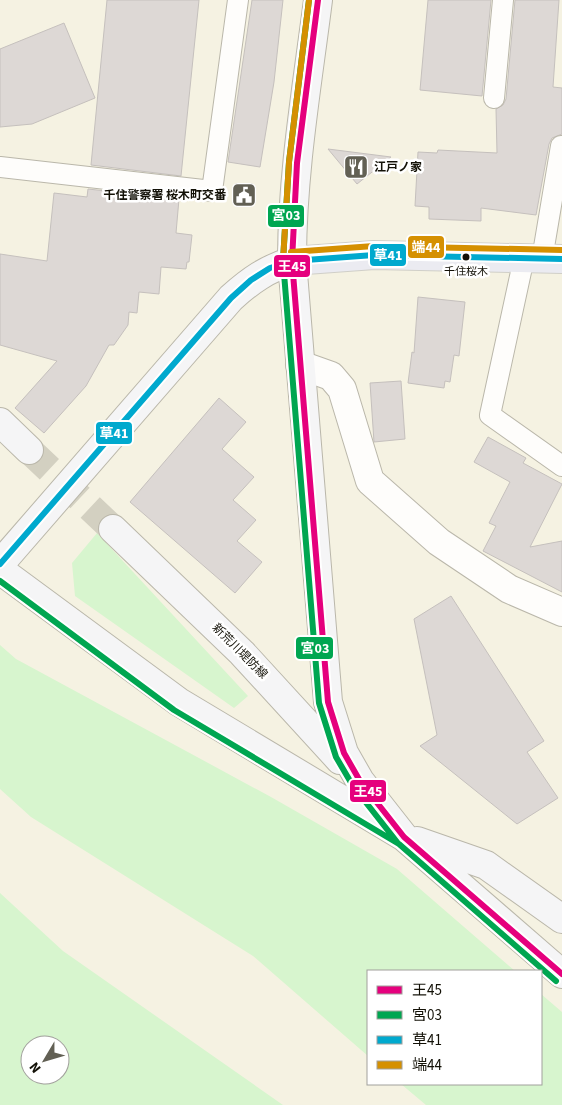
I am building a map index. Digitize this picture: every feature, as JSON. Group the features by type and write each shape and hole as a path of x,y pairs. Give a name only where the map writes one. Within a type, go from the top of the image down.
{"main road":[{"path":"318,0 292,214 292,261 328,702 344,752 360,781 404,837 486,866 562,918"},
{"path":"0,564 231,298 251,280 270,268 292,261 374,255 543,258"},
{"path":"0,422 29,450"},
{"name":"新荒川堤防線","path":"113,529 242,653 300,713 360,781"},
{"path":"0,570 179,702 404,837 562,974"}],"street":[{"path":"300,365 331,376 342,389 370,481 438,542 509,589 562,612"}],"lane":[{"path":"0,168 212,191 238,0"},
{"path":"494,98 503,0"},
{"path":"561,146 543,258 490,415 562,466"}],"green space":[{"path":"97,533 248,696 234,708 75,596 72,563"},
{"path":"0,645 16,659 271,797 397,869 514,970 367,970 367,1055 253,956 31,817 0,789"},
{"path":"0,893 63,951 283,1105 0,1105"},
{"path":"542,995 562,1012 562,1105 426,1105 402,1085 542,1085"}],"building":[{"path":"107,0 199,0 181,176 91,165"},
{"path":"252,0 283,0 274,82 260,167 228,162"},
{"path":"428,0 491,0 482,96 420,90"},
{"path":"515,0 559,0 553,87 562,88 562,134 552,138 549,144 536,215 481,208 481,221 429,219 429,207 415,206 418,152 437,153 438,150 497,153 496,109 503,105 506,99"},
{"path":"64,23 95,98 32,124 0,127 0,49"},
{"path":"328,149 391,157 357,184"},
{"path":"88,189 179,199 176,233 192,235 189,262 187,262 186,269 161,267 159,294 139,292 137,313 129,312 128,325 114,345 109,345 86,386 44,433 15,408 57,361 0,345 0,254 47,261 54,193 87,197"},
{"path":"418,297 465,302 459,356 454,355 450,382 445,381 444,388 408,383 412,352 414,353"},
{"path":"401,381 405,439 374,442 370,383"},
{"path":"219,398 246,422 222,449 254,477 233,500 256,520 237,541 262,562 235,593 130,502"},
{"path":"488,437 526,458 523,463 562,484 530,547 562,541 562,592 483,551 496,526 489,523 510,482 474,462"},
{"path":"451,596 544,741 527,752 558,798 517,824 420,746 437,735 414,619"}],"tunnel":[{"path":"29,450 113,529"}],"transit line":[{"name":"宮03","path":"309,0 289,162 283,261 319,703 336,757 353,786 397,842"},
{"name":"端44","path":"283,261 289,162 309,0"},
{"name":"王45","path":"318,0 297,163 292,261 328,702 344,753 360,781 404,837 562,974"},
{"name":"端44","path":"291,252 374,246 562,250"},
{"name":"草41","path":"0,564 231,298 251,280 270,268 292,261 374,255 562,259"},
{"name":"宮03","path":"0,581 174,710 399,844 556,981"}],"place":[{"name":"江戸ノ家","path":"356,167"},
{"name":"千住警察署 桜木町交番","path":"244,195"},
{"name":"千住桜木","path":"466,257"}]}
